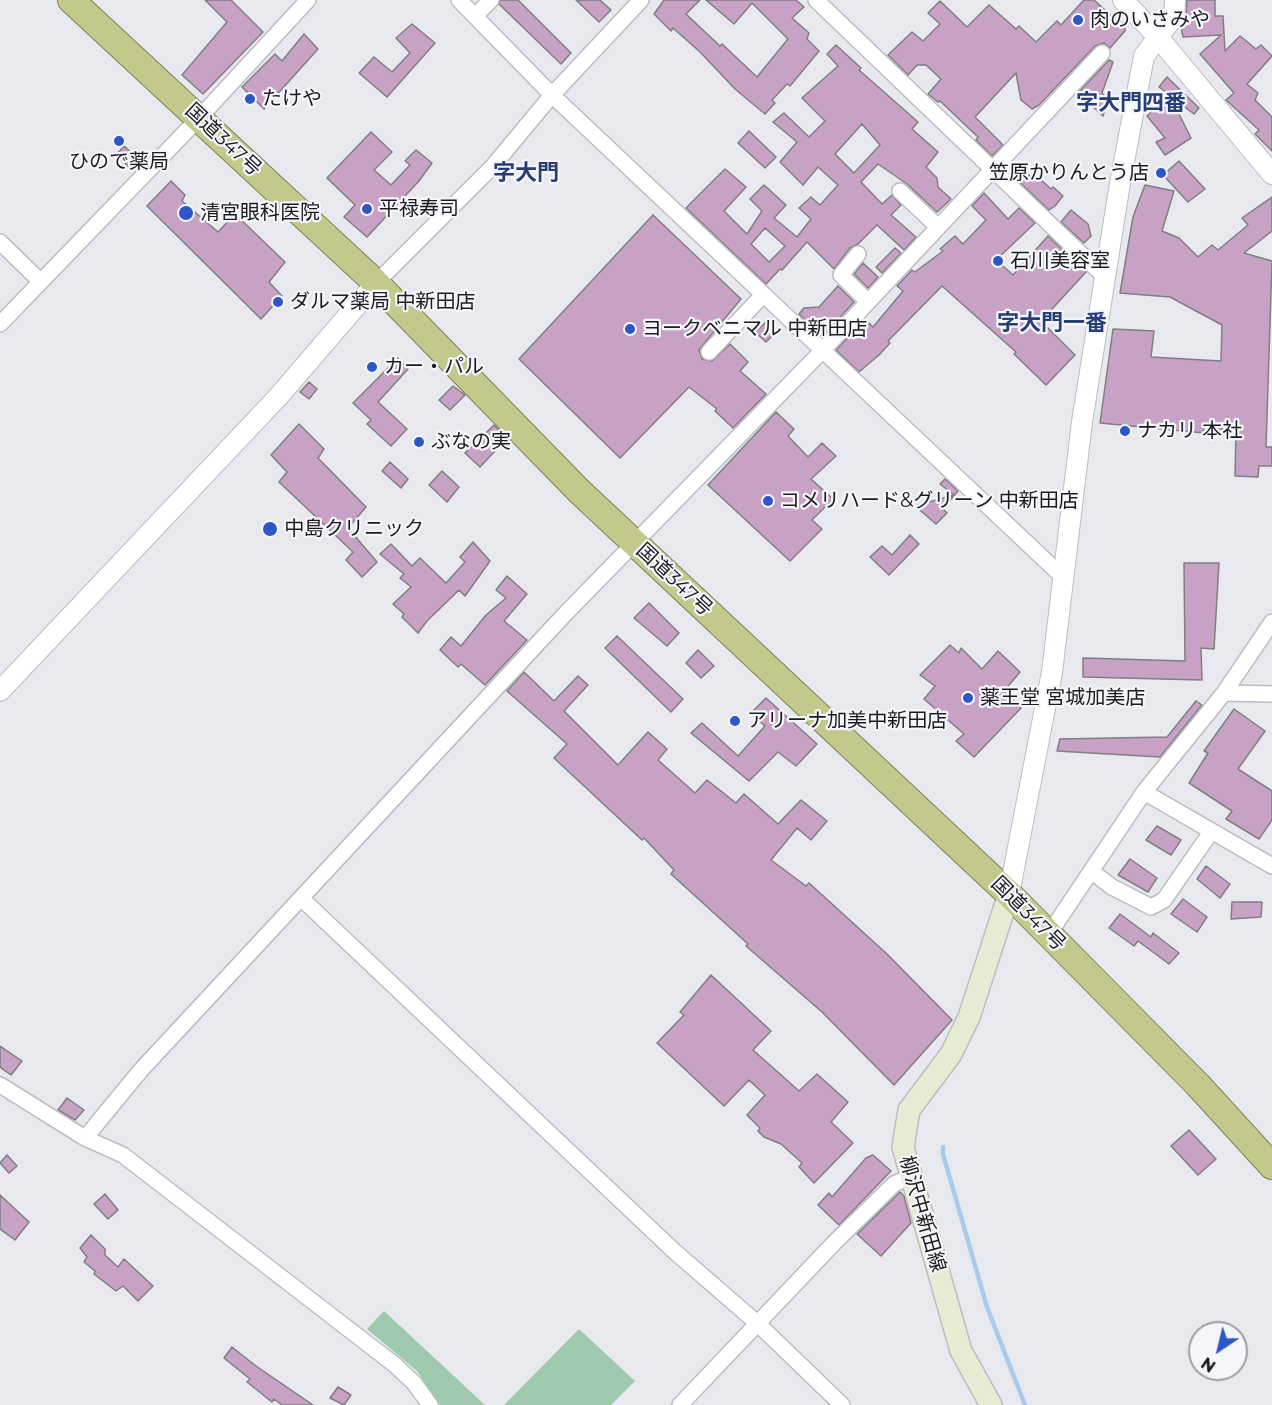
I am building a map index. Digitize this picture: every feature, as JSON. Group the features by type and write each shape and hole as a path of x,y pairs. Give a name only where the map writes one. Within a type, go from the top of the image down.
{"highway":[{"name":"国道347号","path":"71,0 376,284 579,491 1009,894 1198,1086 1272,1166"}],"main road":[{"name":"柳沢中新田線","path":"991,1405 962,1351 903,1146 909,1110 951,1053 969,1017 1009,894"}],"street":[{"path":"0,324 308,0"},
{"path":"459,0 552,95 1064,578"},
{"path":"475,16 490,0"},
{"path":"0,691 278,397 376,284 493,166 552,95 641,0"},
{"path":"816,0 1105,277"},
{"path":"1123,0 1157,36 1272,174"},
{"path":"1009,894 1048,694 1082,422 1144,56 1174,16 1175,0"},
{"path":"85,1138 141,1070 566,613 823,350 1102,53"},
{"path":"900,191 938,226"},
{"path":"0,243 40,281"},
{"path":"858,254 841,274 868,302"},
{"path":"709,352 763,295"},
{"path":"1049,934 1144,792 1224,693 1272,621"},
{"path":"1224,693 1272,694"},
{"path":"1144,792 1272,866"},
{"path":"1091,871 1112,887 1151,907 1164,900 1211,832"},
{"path":"301,898 674,1251 757,1323 842,1405"},
{"path":"0,1085 85,1138 123,1155 386,1357 414,1383 430,1405"},
{"path":"680,1405 894,1184 912,1176"}],"green space":[{"path":"384,1311 485,1405 440,1405 417,1371 367,1329"},
{"path":"579,1329 635,1381 611,1405 504,1405"}],"building":[{"path":"205,0 231,0 263,32 203,94 182,75 227,22"},
{"path":"500,0 518,0 571,53 561,64 499,4"},
{"path":"576,0 600,0 611,10 599,22"},
{"path":"664,0 700,0 686,14 757,77 788,39 752,3 734,24 706,0 796,0 804,7 792,18 809,33 807,39 819,51 790,86 787,84 772,100 775,103 765,114 735,89 700,52 673,28 671,31 654,14"},
{"path":"1084,0 1094,0 1117,21 1119,19 1125,26 1125,31 1110,48 1104,43 1095,46 1039,105 1032,109 1021,100 1016,73 975,117 1003,145 992,156 976,140 978,137 940,101 938,102 928,94 941,79 926,65 917,65 908,75 888,55 912,32 923,41 940,24 928,13 940,1 967,27 989,5 1016,29 1019,26 1036,42 1057,21 1061,25"},
{"path":"1187,0 1215,0 1215,16 1223,16 1225,51 1240,36 1256,49 1261,45 1272,56 1247,84 1258,93 1255,100 1272,117 1272,151 1255,134 1259,130 1226,100 1234,93 1200,54 1221,35 1183,37 1181,27 1186,17"},
{"path":"412,24 435,43 387,97 359,73 374,57 392,72 410,53 396,38"},
{"path":"304,34 318,49 264,109 242,87 275,54 282,61"},
{"path":"836,45 861,68 859,70 918,122 912,129 938,152 926,167 937,178 938,187 951,199 937,212 907,184 878,164 861,182 882,204 892,195 901,205 891,215 916,237 904,250 877,225 858,244 850,248 834,269 807,242 766,284 686,208 725,169 746,187 724,211 747,234 762,211 750,199 764,185 786,205 774,218 797,237 811,219 799,208 811,197 820,205 838,185 818,167 803,185 780,162 797,142 773,122 784,113 809,137 825,121 802,98 838,66 827,54","holes":["862,124 880,145 854,173 835,154","765,228 785,246 769,262 751,244"]},
{"path":"1109,60 1113,62 1102,93 1108,99 1103,116 1078,93"},
{"path":"1167,77 1199,108 1194,114 1182,105 1177,110 1191,138 1165,155 1156,142 1165,138 1147,116 1170,95 1159,87"},
{"path":"749,131 776,157 765,168 738,143"},
{"path":"371,132 392,152 374,170 391,185 410,165 405,161 416,150 432,163 419,181 367,237 344,217 355,205 327,178"},
{"path":"124,146 139,159 131,169 116,155"},
{"path":"1179,161 1205,189 1188,202 1163,175"},
{"path":"1022,169 1036,181 1039,178 1063,196 1055,206 1049,210 1015,178"},
{"path":"171,181 185,195 182,201 218,232 235,214 285,262 269,282 282,296 261,319 147,206"},
{"path":"1145,185 1174,191 1162,231 1179,238 1198,257 1212,245 1218,250 1248,225 1242,218 1272,197 1272,231 1244,253 1272,261 1266,447 1272,447 1272,466 1259,466 1258,477 1235,476 1236,431 1204,427 1204,433 1100,423 1113,329 1154,331 1151,357 1221,361 1222,325 1170,297 1120,293 1133,217"},
{"path":"984,193 1008,219 1019,208 1035,223 996,260 1013,275 1048,236 1086,272 1041,321 1075,355 1046,385 1014,354 1016,352 942,286 888,341 890,343 879,355 859,372 836,350 865,319 873,327 903,291 897,286 912,270 915,272 943,251 940,249 955,236 963,244 986,220 972,206"},
{"path":"1071,210 1088,224 1091,236 1084,243 1061,222"},
{"name":"ヨークベニマル 中新田店","path":"653,215 741,299 699,350 702,359 712,361 730,344 748,362 740,371 766,394 733,428 715,411 717,409 689,387 620,458 519,359"},
{"path":"895,248 901,253 882,273 876,267"},
{"path":"863,263 878,277 868,288 854,274"},
{"path":"838,286 854,302 822,337 799,314 804,308 819,307"},
{"path":"767,321 777,331 766,342 755,332"},
{"path":"398,358 408,369 378,402 407,429 391,446 367,424 371,420 353,403"},
{"path":"309,382 317,389 309,399 300,392"},
{"path":"453,386 465,395 450,410 439,400"},
{"path":"776,412 794,429 788,436 808,457 822,443 836,456 811,479 833,499 812,520 822,529 790,561 708,485"},
{"path":"299,424 324,449 318,458 366,507 348,528 377,562 362,577 346,560 353,552 279,482 287,472 271,455"},
{"path":"494,425 507,438 480,467 465,453"},
{"path":"390,462 408,479 401,488 382,471"},
{"path":"442,471 459,487 447,502 429,485"},
{"path":"945,479 958,491 943,509 947,513 936,524 915,506 954,495 940,484"},
{"path":"910,535 919,544 889,575 870,557 882,546 892,555"},
{"path":"473,542 490,561 465,596 459,590 418,633 402,617 404,614 393,604 411,587 400,578 404,574 380,554 391,544 412,566 420,558 446,583 465,562 460,557"},
{"path":"1184,563 1219,563 1214,649 1201,648 1202,680 1083,677 1083,658 1185,661"},
{"path":"507,576 527,594 504,621 527,640 485,685 461,664 458,667 440,650 451,637 461,646 486,615 506,598 496,590"},
{"path":"649,603 679,633 667,646 634,618"},
{"path":"617,636 683,699 671,712 605,648"},
{"path":"950,645 959,653 961,648 982,669 998,651 1020,672 1004,691 1021,708 974,757 956,741 964,734 924,699 935,686 920,675"},
{"path":"698,650 714,666 701,678 686,663"},
{"path":"524,672 554,701 578,676 588,685 564,711 618,765 648,732 667,749 658,760 695,793 707,780 736,803 744,794 778,824 801,800 827,821 811,840 797,828 771,860 806,886 809,883 887,954 952,1020 894,1085 822,1012 746,946 748,944 671,874 674,870 644,838 642,840 554,758 567,744 507,691"},
{"path":"766,698 817,744 796,766 778,752 749,781 691,733 702,723 738,756 765,726 751,713"},
{"path":"1196,701 1202,705 1160,757 1057,751 1060,739 1167,737"},
{"path":"1234,709 1265,731 1238,769 1272,791 1272,820 1259,839 1226,819 1232,811 1189,783 1208,753 1204,751"},
{"path":"1157,826 1181,840 1171,855 1146,840"},
{"path":"1130,859 1157,878 1148,892 1118,875"},
{"path":"1206,866 1230,884 1220,898 1197,879"},
{"path":"1183,899 1207,917 1197,932 1171,914"},
{"path":"1232,902 1262,902 1261,917 1231,919"},
{"path":"1120,914 1151,937 1153,933 1179,953 1169,964 1138,941 1134,946 1109,928"},
{"path":"711,975 771,1031 753,1050 799,1091 817,1074 848,1102 831,1122 853,1143 814,1183 799,1167 802,1163 781,1144 764,1137 758,1131 760,1128 747,1115 765,1095 749,1080 724,1106 657,1043 684,1015 680,1012"},
{"path":"0,1046 22,1061 11,1075 0,1067"},
{"path":"67,1098 84,1110 75,1120 58,1110"},
{"path":"1189,1130 1216,1159 1198,1175 1171,1146"},
{"path":"7,1155 17,1166 9,1173 0,1163"},
{"path":"873,1155 891,1171 839,1225 818,1205 829,1193 832,1197 866,1158"},
{"path":"900,1192 904,1196 911,1223 881,1256 857,1234"},
{"path":"105,1194 118,1210 108,1219 94,1204"},
{"path":"0,1195 29,1222 15,1240 0,1229"},
{"path":"91,1235 105,1249 105,1255 118,1267 124,1259 153,1286 138,1301 123,1286 116,1291 94,1274 95,1271 84,1262 87,1257 80,1248"},
{"path":"232,1347 313,1405 282,1405 274,1399 272,1402 247,1382 250,1379 224,1358"},
{"path":"338,1387 351,1395 344,1405 330,1398"}],"waterway":[{"path":"943,1147 943,1154 987,1307 1025,1405"}],"place":[{"name":"肉のいさみや","path":"1078,20"},
{"name":"たけや","path":"250,99"},
{"name":"ひので薬局","path":"119,141"},
{"name":"笠原かりんとう店","path":"1161,173"},
{"name":"平禄寿司","path":"367,209"},
{"name":"清宮眼科医院","path":"186,213"},
{"name":"石川美容室","path":"998,261"},
{"name":"ダルマ薬局 中新田店","path":"278,302"},
{"name":"ヨークベニマル 中新田店","path":"630,329"},
{"name":"カー・パル","path":"372,367"},
{"name":"ナカリ 本社","path":"1125,431"},
{"name":"ぶなの実","path":"419,442"},
{"name":"コメリハード&グリーン 中新田店","path":"768,501"},
{"name":"中島クリニック","path":"270,529"},
{"name":"薬王堂 宮城加美店","path":"968,698"},
{"name":"アリーナ加美中新田店","path":"735,721"}],"district":[{"name":"字大門四番","path":"1131,104"},
{"name":"字大門","path":"526,174"},
{"name":"字大門一番","path":"1052,324"}]}
